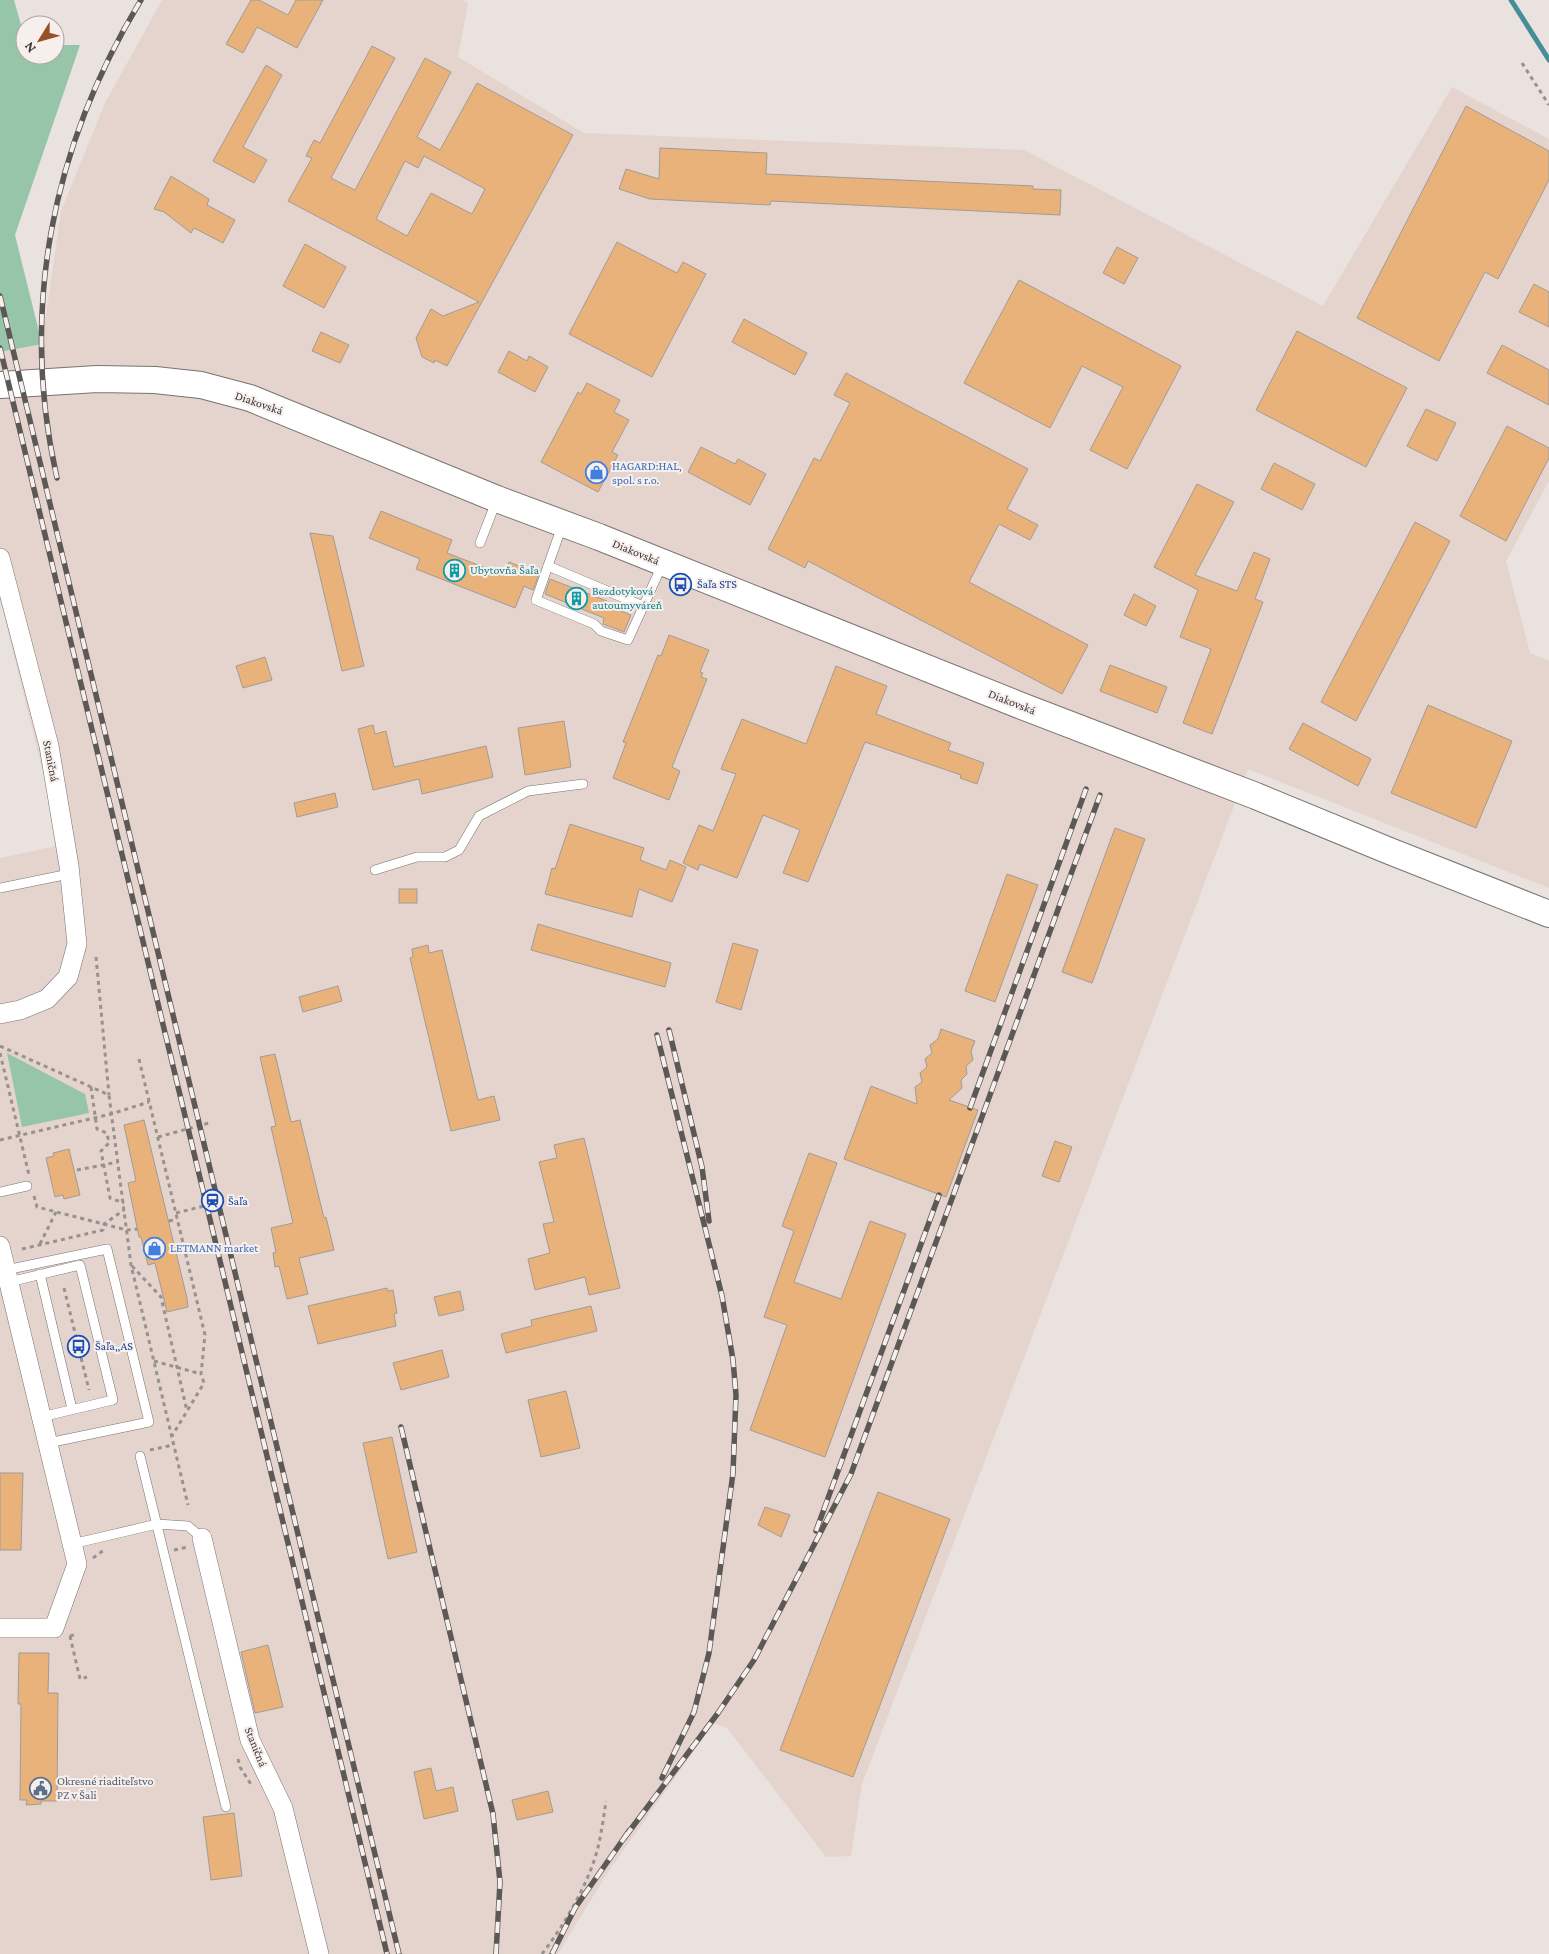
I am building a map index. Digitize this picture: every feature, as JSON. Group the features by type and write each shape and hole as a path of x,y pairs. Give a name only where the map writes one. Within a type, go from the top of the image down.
{"street":[{"name":"Diakovská","path":"4,385 128,379 201,385 250,398 497,499 663,562 1549,914"},
{"name":"Staničná","path":"0,558 49,746 70,874 77,944 68,978 47,999 20,1010 0,1014"},
{"path":"0,1246 77,1564 54,1628 0,1628"},
{"name":"Staničná","path":"202,1538 250,1740 283,1808 319,1954"}],"lane":[{"path":"480,543 497,499"},
{"path":"563,523 536,600 594,624 601,631 628,640 663,562"},
{"path":"548,566 643,606"},
{"path":"375,870 417,857 445,857 459,850 479,816 528,791 583,784"},
{"path":"0,888 70,874"},
{"path":"0,1192 30,1185"},
{"path":"7,1276 107,1249 116,1284 149,1422 48,1443"},
{"path":"7,1276 40,1274 80,1265 88,1296 113,1400 41,1417"},
{"path":"40,1274 72,1409"},
{"path":"142,1453 157,1524 226,1807"},
{"path":"72,1544 157,1524 188,1526 202,1538"}],"path":[{"path":"1522,63 1549,105"},
{"path":"96,957 112,1114 131,1265 188,1505"},
{"path":"0,1046 110,1095"},
{"path":"0,1053 30,1185 37,1207 127,1230 137,1229"},
{"path":"139,1059 205,1335 201,1374 204,1383 172,1437"},
{"path":"91,1087 97,1118 97,1129 107,1133 109,1143 101,1151 110,1198 124,1203"},
{"path":"0,1140 97,1118 150,1102"},
{"path":"158,1137 209,1123"},
{"path":"78,1170 118,1162"},
{"path":"176,1213 224,1201"},
{"path":"22,1249 103,1230 104,1224 125,1210"},
{"path":"40,1245 56,1212"},
{"path":"169,1221 177,1218"},
{"path":"131,1265 161,1296 187,1411"},
{"path":"64,1288 89,1390"},
{"path":"154,1361 201,1374"},
{"path":"142,1453 173,1445"},
{"path":"91,1560 104,1550 111,1548"},
{"path":"68,1628 80,1679 87,1677"},
{"path":"70,1636 77,1634"},
{"path":"542,1954 556,1936 589,1874 599,1844 606,1801"}],"shaded area":[{"path":"162,0 462,0 468,3 458,57 584,133 1024,150 1323,306 1452,87 1549,139 1549,481 1506,561 1530,653 1549,661 1549,888 1248,769 862,1784 851,1856 826,1857 727,1728 714,1723 608,1872 558,1954 0,1954 0,858 61,845 0,600 0,352 42,343 61,211 105,103"}],"green space":[{"path":"0,0 14,0 18,15 15,15 15,65 65,65 65,45 80,45 15,235 42,344 0,352"},
{"path":"7,1053 85,1094 89,1113 22,1127"}],"building":[{"path":"251,0 259,0 288,15 296,0 323,0 297,48 257,27 243,53 226,44"},
{"path":"372,46 395,58 331,178 355,190 425,58 451,72 417,137 440,150 477,83 573,135 447,366 435,360 434,363 422,357 416,338 431,309 443,316 479,302 288,201 312,158 306,156 314,140 320,143","holes":["424,156 485,189 472,214 431,193 407,236 376,219 405,161 418,168"]},
{"path":"266,65 282,75 243,147 267,160 254,183 213,161"},
{"path":"1466,106 1549,151 1549,180 1498,279 1485,272 1439,361 1357,318"},
{"path":"660,148 767,153 766,174 1033,186 1033,189 1061,190 1060,215 771,201 770,205 650,199 619,189 626,169 659,179"},
{"path":"171,176 209,199 207,205 235,220 223,243 194,228 191,233 164,212 154,209"},
{"path":"617,242 677,273 683,262 706,274 652,377 569,334"},
{"path":"305,244 346,267 324,308 283,286"},
{"path":"1117,247 1138,258 1124,284 1103,273"},
{"path":"1019,280 1181,366 1127,469 1090,450 1123,387 1082,366 1050,428 964,383"},
{"path":"1534,284 1549,292 1549,327 1519,312"},
{"path":"744,319 807,353 795,375 732,342"},
{"path":"1297,331 1407,388 1366,467 1256,410"},
{"path":"321,332 349,345 340,363 312,351"},
{"path":"1502,345 1549,370 1549,405 1487,373"},
{"path":"509,351 527,361 529,356 548,367 535,392 498,372"},
{"path":"846,373 1028,469 1007,509 1038,525 1030,540 999,524 969,582 1088,645 1062,694 808,561 805,568 768,549 814,458 820,461 850,403 834,395"},
{"path":"587,383 620,400 614,412 629,420 612,452 618,455 598,492 541,462 578,392 581,394"},
{"path":"1426,409 1456,423 1437,461 1407,446"},
{"path":"1507,426 1549,448 1549,458 1506,541 1460,516"},
{"path":"701,447 735,464 738,459 766,474 750,505 688,472"},
{"path":"1274,463 1315,484 1302,510 1261,489"},
{"path":"1197,484 1234,502 1195,575 1237,591 1254,552 1270,559 1255,599 1263,602 1212,734 1183,723 1211,649 1180,637 1198,590 1154,567"},
{"name":"Ubytovňa Šaľa","path":"381,511 452,540 447,553 504,575 509,562 539,574 533,590 524,586 515,608 416,569 420,559 369,538"},
{"path":"1415,522 1450,541 1356,721 1321,702"},
{"path":"310,533 333,536 364,666 342,671"},
{"name":"Bezdotyková autoumyváreň","path":"550,579 607,601 606,605 631,615 624,632 603,624 604,618 545,594"},
{"path":"1134,594 1156,606 1146,626 1124,615"},
{"path":"669,635 709,650 700,672 703,673 701,677 707,679 672,767 680,771 669,800 613,778 626,743 623,742 658,655 661,656"},
{"path":"265,657 272,680 243,688 236,666"},
{"path":"1110,665 1167,687 1157,713 1100,691"},
{"path":"836,666 887,686 876,714 951,743 948,750 984,763 977,784 960,778 961,775 865,742 808,882 783,873 800,830 763,815 737,878 700,864 698,870 683,863 699,825 713,831 736,774 721,769 742,719 806,744"},
{"path":"1428,705 1512,741 1476,828 1391,793"},
{"path":"564,721 571,767 525,775 518,728"},
{"path":"1303,723 1371,759 1358,786 1289,749"},
{"path":"373,725 375,734 386,731 394,767 486,746 493,777 422,794 419,779 373,790 358,729"},
{"path":"335,793 338,807 297,817 294,803"},
{"path":"570,824 644,848 640,860 666,870 670,860 686,867 672,902 639,889 632,917 545,894 552,868 555,869"},
{"path":"1115,828 1145,839 1092,983 1062,972"},
{"path":"1007,874 1038,885 995,1002 965,991"},
{"path":"399,889 417,889 417,903 399,903"},
{"path":"538,924 671,963 665,987 531,950"},
{"path":"733,943 758,950 741,1010 716,1002"},
{"path":"428,945 429,953 442,950 478,1100 494,1096 500,1120 451,1131 410,958 413,957 412,949"},
{"path":"338,986 342,1001 303,1012 299,997"},
{"path":"941,1029 975,1041 971,1051 973,1060 966,1066 967,1074 961,1080 962,1088 949,1100 978,1110 946,1197 844,1159 871,1086 917,1104 915,1087 922,1082 920,1073 927,1067 925,1059 932,1053 930,1045 938,1039"},
{"path":"275,1054 291,1122 300,1120 324,1218 326,1217 334,1250 299,1258 308,1294 287,1299 279,1266 275,1267 273,1253 276,1252 271,1228 293,1223 271,1127 276,1126 260,1057"},
{"path":"144,1120 187,1298 188,1307 167,1312 155,1263 148,1265 141,1237 139,1237 128,1183 136,1181 124,1125"},
{"path":"584,1138 620,1288 589,1295 585,1277 535,1290 528,1259 550,1253 543,1224 554,1222 539,1162 557,1158 554,1145"},
{"path":"1055,1141 1072,1147 1059,1182 1042,1176"},
{"path":"69,1149 80,1195 64,1199 63,1195 55,1197 46,1158 54,1156 53,1153"},
{"path":"809,1153 837,1163 794,1282 841,1299 870,1221 906,1234 825,1457 750,1430 787,1325 764,1317 794,1231 782,1226"},
{"path":"387,1288 388,1291 393,1290 397,1313 394,1314 396,1326 318,1344 308,1306"},
{"path":"460,1291 464,1310 439,1316 434,1297"},
{"path":"591,1306 597,1331 506,1353 501,1334 532,1326 531,1320"},
{"path":"442,1350 449,1377 401,1390 393,1363"},
{"path":"566,1391 580,1448 541,1457 528,1400"},
{"path":"392,1437 417,1552 388,1559 363,1443"},
{"path":"0,1473 23,1473 21,1550 0,1550"},
{"path":"878,1492 950,1519 853,1777 780,1750"},
{"path":"765,1507 790,1515 781,1537 758,1525"},
{"path":"268,1645 283,1707 255,1713 241,1652"},
{"path":"19,1653 49,1653 48,1693 58,1693 57,1801 41,1801 41,1804 26,1805 27,1800 20,1800 21,1704 18,1704"},
{"path":"431,1768 436,1791 453,1787 458,1811 424,1819 414,1772"},
{"path":"548,1791 553,1812 517,1820 512,1800"},
{"path":"234,1813 242,1876 211,1880 203,1817"}],"waterway":[{"path":"1511,0 1549,60"}],"railway":[{"path":"57,478 46,415 42,353 43,291 51,231 65,171 85,113 110,56 141,0"},
{"path":"0,296 399,1954"},
{"path":"0,348 387,1954"},
{"path":"970,1108 1086,789"},
{"path":"625,1837 718,1713 754,1660 851,1474 1100,795"},
{"path":"669,1030 702,1167 709,1221"},
{"path":"657,1035 722,1296 733,1360 736,1395 733,1473 709,1653 694,1712 662,1778"},
{"path":"816,1531 939,1195"},
{"path":"401,1427 493,1814 500,1882 496,1954"},
{"path":"552,1954 575,1908 629,1831"}],"place":[{"name":"HAGARD:HAL, spol. s r.o.","path":"596,473"},
{"name":"Ubytovňa Šaľa","path":"454,570"},
{"name":"Šaľa STS","path":"681,584"},
{"name":"Bezdotyková autoumyváreň","path":"576,598"},
{"name":"Šaľa","path":"212,1201"},
{"name":"LETMANN market","path":"154,1248"},
{"name":"Šaľa,,AS","path":"79,1346"},
{"name":"Okresné riaditeľstvo PZ v Šali","path":"41,1788"}]}
